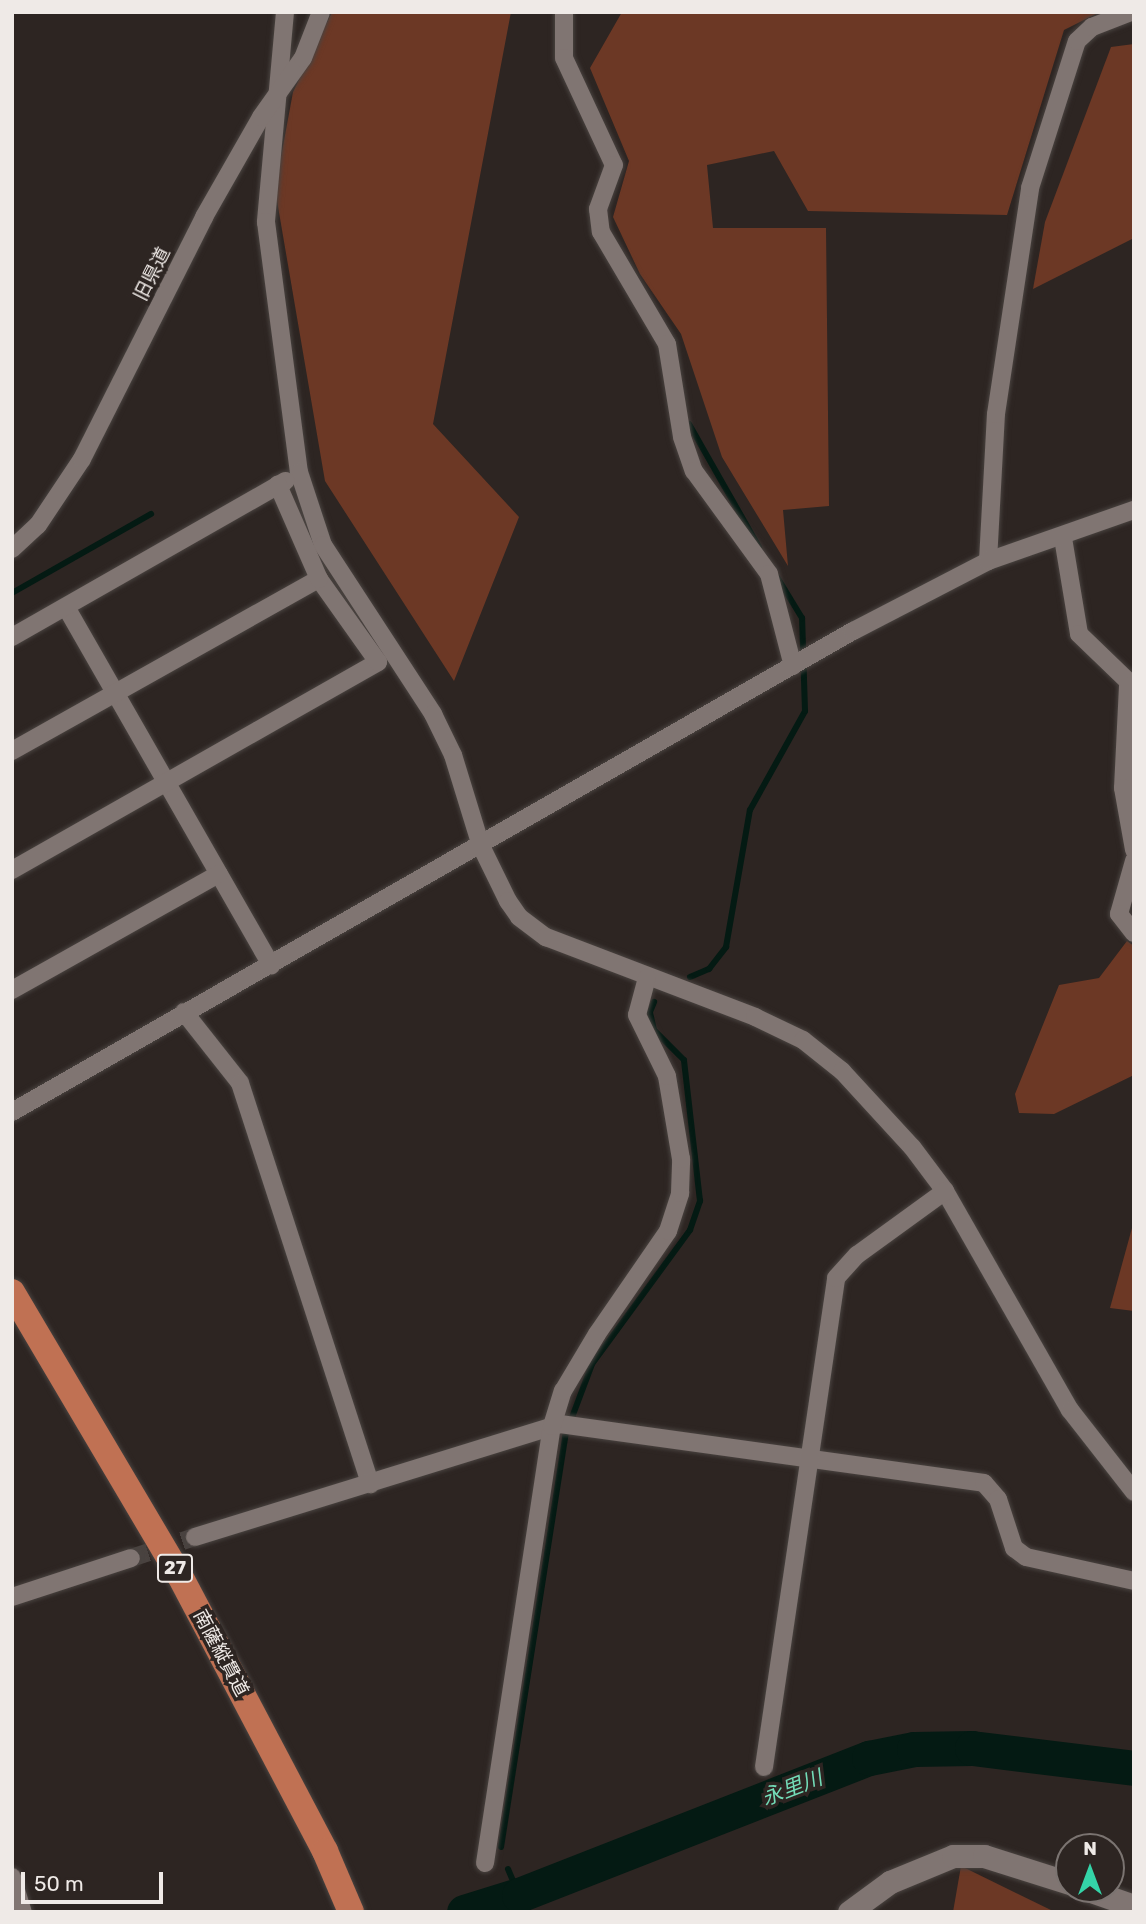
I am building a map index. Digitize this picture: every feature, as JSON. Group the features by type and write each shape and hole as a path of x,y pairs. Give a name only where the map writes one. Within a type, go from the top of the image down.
{"main road":[{"name":"南薩縦貫道","path":"12,1292 180,1576 325,1851 351,1912"}],"street":[{"path":"285,12 266,222 299,472 323,545 433,714 453,755 481,846 508,901 531,928 647,978 755,1017 803,1040 842,1071 912,1147 945,1191 1070,1410 1134,1492"},
{"name":"旧県道","path":"12,549 38,525 82,459 204,217 279,91 303,58 321,12"},
{"path":"564,12 564,58 614,165 598,209 601,232 667,344 681,437 694,471 769,574 802,662"},
{"path":"988,561 996,414 1030,188 1077,41 1092,27 1131,12"},
{"path":"12,637 299,472"},
{"path":"12,870 378,662 319,579 278,485"},
{"path":"12,1112 802,662 988,561 1063,538 1134,510"},
{"path":"1063,538 1079,634 1131,687 1123,788 1134,850"},
{"path":"12,751 319,579"},
{"path":"66,607 271,965"},
{"path":"1134,861 1119,914 1134,933"},
{"path":"12,990 219,874"},
{"path":"485,1863 562,1425 564,1391 597,1334 668,1231 680,1193 681,1159 667,1076 637,1015 647,978"},
{"path":"184,1012 240,1083 370,1484"},
{"path":"764,1767 812,1459 836,1278 857,1255 945,1191"},
{"path":"195,1537 562,1425 984,1483 998,1499 1014,1548 1026,1557 1134,1581"},
{"path":"12,1597 131,1558"},
{"path":"849,1912 891,1882 953,1856 984,1856 1055,1879"},
{"path":"12,1877 23,1912"}],"shaded area":[{"path":"332,12 511,12 433,424 519,517 454,681 325,481 275,189 293,92"},
{"path":"622,12 1100,12 1064,30 1007,215 808,211 774,151 707,165 713,228 826,228 829,506 783,510 788,566 722,457 681,334 640,274 613,217 629,161 590,68"},
{"path":"1134,44 1134,238 1033,289 1045,222 1111,47"},
{"path":"1127,941 1134,946 1134,1075 1054,1114 1019,1113 1015,1094 1059,985 1099,978"},
{"path":"1132,1228 1134,1311 1110,1308"},
{"path":"961,1866 1055,1912 953,1912"}],"waterway":[{"path":"689,424 759,547"},
{"path":"12,593 151,514"},
{"path":"690,977 709,969 726,947 750,810 805,711 802,618 777,577"},
{"path":"501,1847 565,1436 592,1364 690,1230 700,1201 684,1060 654,1030 650,1012 654,1002"},
{"name":"永里川","path":"464,1912 519,1895 869,1758 914,1749 972,1748 1134,1768"},
{"path":"508,1869 519,1895"}],"tunnel":[{"path":"131,1558 195,1537"}]}
